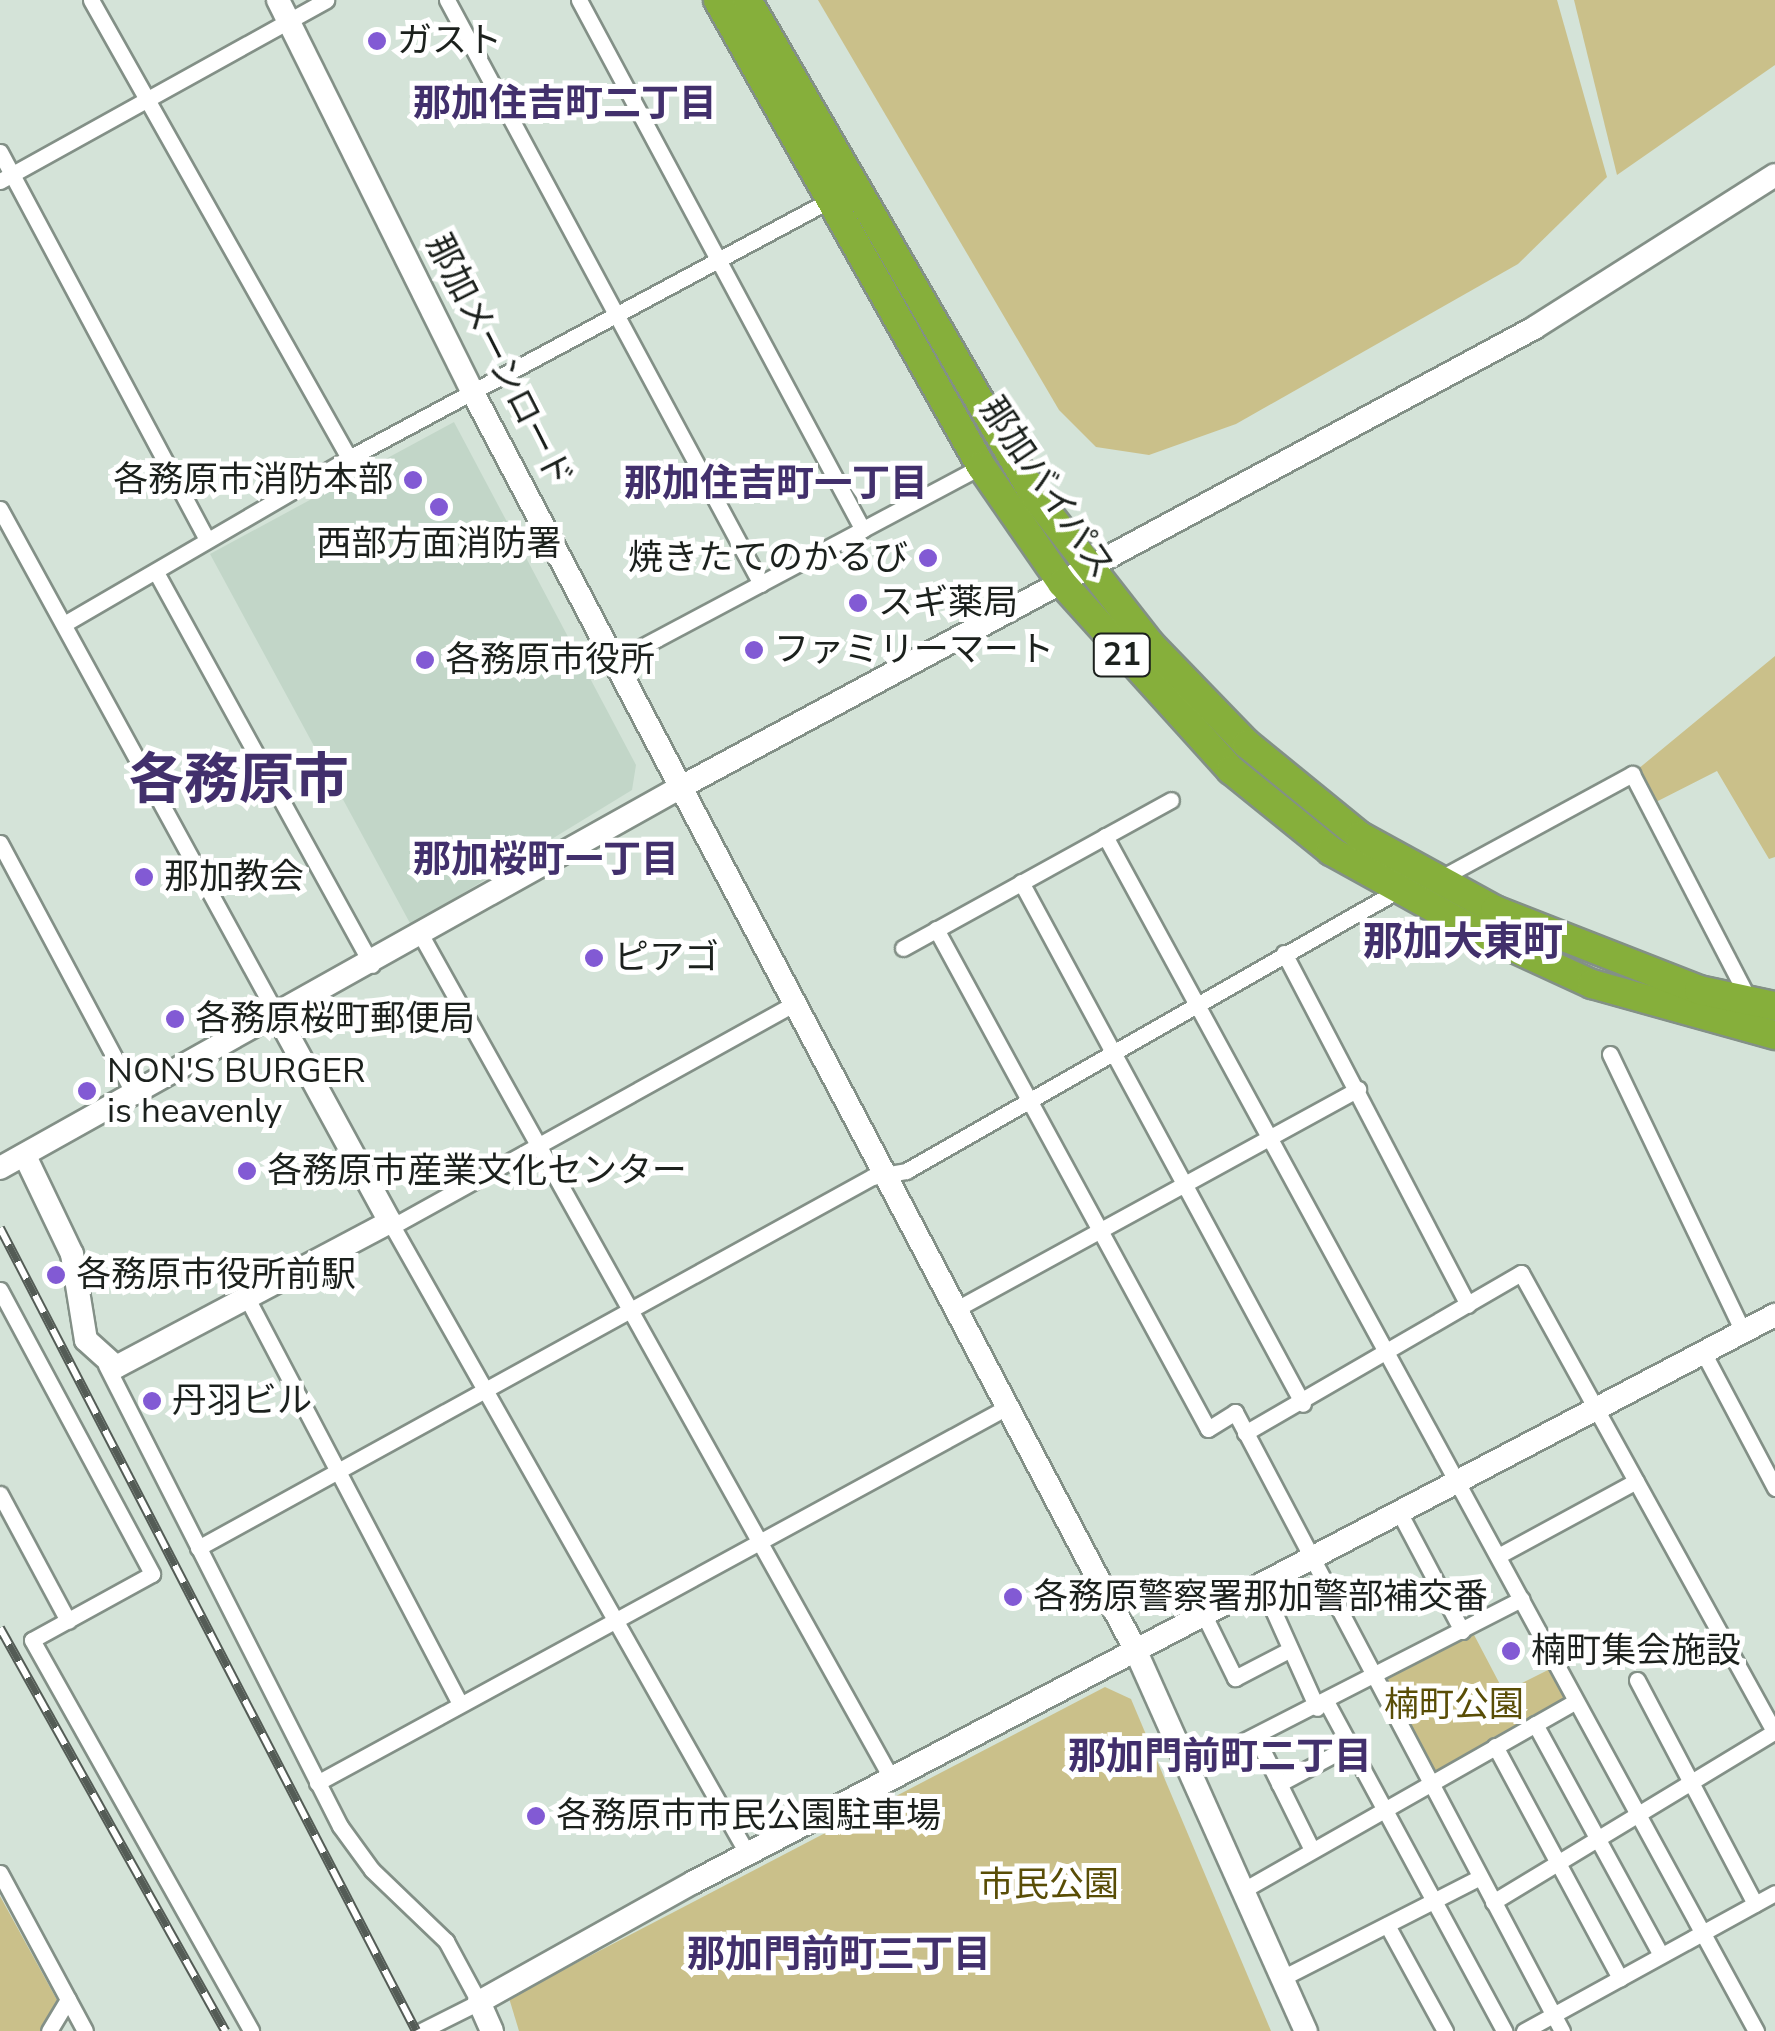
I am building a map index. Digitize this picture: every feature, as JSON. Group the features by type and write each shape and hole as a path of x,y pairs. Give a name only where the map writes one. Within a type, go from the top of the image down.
{"highway":[{"name":"那加バイパス","path":"718,0 981,466 1062,583 1231,770 1394,890 1592,984 1769,1023"},
{"name":"那加バイパス","path":"748,0 1036,498 1087,569 1247,744 1360,836 1436,880 1596,954 1769,1023"}],"street":[{"path":"91,0 348,458"},
{"path":"6,178 149,100 284,10 326,0"},
{"path":"447,0 761,584"},
{"path":"580,0 863,530"},
{"name":"那加メーンロード","path":"284,10 472,390 680,787 890,1174 1009,1406"},
{"path":"0,152 6,178 206,537"},
{"path":"0,1168 278,1018 680,787 1534,328 1775,175"},
{"path":"64,624 156,574 206,537 348,458 830,200"},
{"path":"614,662 981,466"},
{"path":"2,520 64,624 392,1224 746,1853"},
{"path":"156,574 372,965"},
{"path":"198,1548 1029,1098 1394,890 1436,880 1632,774 1769,1023"},
{"path":"904,948 1171,800"},
{"path":"1105,836 1270,1136 1384,1356 1457,1480 1756,2031"},
{"path":"0,843 135,1096"},
{"path":"1022,882 1303,1404"},
{"path":"936,929 1208,1429 1235,1412 1562,2031"},
{"path":"422,937 889,1774"},
{"path":"1284,953 1358,1088 1468,1305"},
{"path":"106,1364 130,1363 796,1003"},
{"path":"1610,1054 1743,1332"},
{"path":"960,1308 1358,1088"},
{"path":"24,1156 72,1254 86,1340 106,1364 317,1783 372,1870 446,1941 492,2031"},
{"path":"1245,1433 1303,1404 1520,1274 1774,1732 1493,1902"},
{"path":"0,1290 152,1574 32,1640 252,2031"},
{"path":"248,1300 460,1703"},
{"path":"421,2031 889,1774 1775,1316"},
{"path":"1703,1352 1775,1488"},
{"path":"317,1783 613,1615 1009,1406 1194,1767 1306,2031"},
{"path":"1498,1556 1636,1481"},
{"path":"0,1494 68,1621"},
{"path":"1398,1510 1462,1632"},
{"path":"1260,1582 1289,1650 1350,1746 1504,2031"},
{"path":"1194,1767 1374,1679 1521,1598"},
{"path":"1202,1611 1234,1678 1289,1650"},
{"path":"1637,1680 1755,1904"},
{"path":"1246,1888 1576,1702"},
{"path":"1535,1724 1661,1955"},
{"path":"1256,1737 1312,1850"},
{"path":"1279,1784 1350,1746"},
{"path":"1495,1746 1620,1978"},
{"path":"0,1872 85,2031"},
{"path":"1284,1977 1480,1877"},
{"path":"1524,2031 1775,1893"},
{"path":"1387,1925 1445,2031"},
{"path":"48,2031 68,1999"}],"shaded area":[{"name":"各務原市役所","path":"454,422 636,765 632,790 411,925 210,554"}],"green space":[{"path":"818,0 1557,0 1607,177 1518,264 1236,424 1149,455 1096,447 1059,410"},
{"path":"1574,0 1775,0 1775,65 1617,175"},
{"path":"1775,656 1775,857 1769,859 1717,771 1652,804 1632,774"},
{"name":"楠町公園","path":"1472,1631 1504,1692 1552,1668 1569,1701 1434,1775 1383,1679"},
{"name":"市民公園","path":"1105,1687 1131,1699 1271,2031 519,2031 509,1998"},
{"path":"0,1896 57,2000 40,2031 0,2031"}],"railway":[{"path":"0,1228 416,2031"},
{"path":"0,1628 225,2031"}],"place":[{"name":"ガスト","path":"377,41"},
{"name":"各務原市消防本部","path":"413,480"},
{"name":"西部方面消防署","path":"439,507"},
{"name":"焼きたてのかるび","path":"928,558"},
{"name":"スギ薬局","path":"858,603"},
{"name":"ファミリーマート","path":"754,650"},
{"name":"各務原市役所","path":"425,660"},
{"name":"那加教会","path":"144,877"},
{"name":"ピアゴ","path":"594,958"},
{"name":"各務原桜町郵便局","path":"175,1019"},
{"name":"NON'S BURGER is heavenly","path":"87,1091"},
{"name":"各務原市産業文化センター","path":"247,1171"},
{"name":"各務原市役所前駅","path":"56,1275"},
{"name":"丹羽ビル","path":"152,1401"},
{"name":"各務原警察署那加警部補交番","path":"1013,1597"},
{"name":"楠町集会施設","path":"1511,1651"},
{"name":"各務原市市民公園駐車場","path":"536,1816"}],"district":[{"name":"那加住吉町二丁目","path":"565,104"},
{"name":"那加住吉町一丁目","path":"776,484"},
{"name":"各務原市","path":"239,780"},
{"name":"那加桜町一丁目","path":"546,860"},
{"name":"那加大東町","path":"1463,942"},
{"name":"那加門前町二丁目","path":"1220,1757"},
{"name":"那加門前町三丁目","path":"839,1955"}]}
